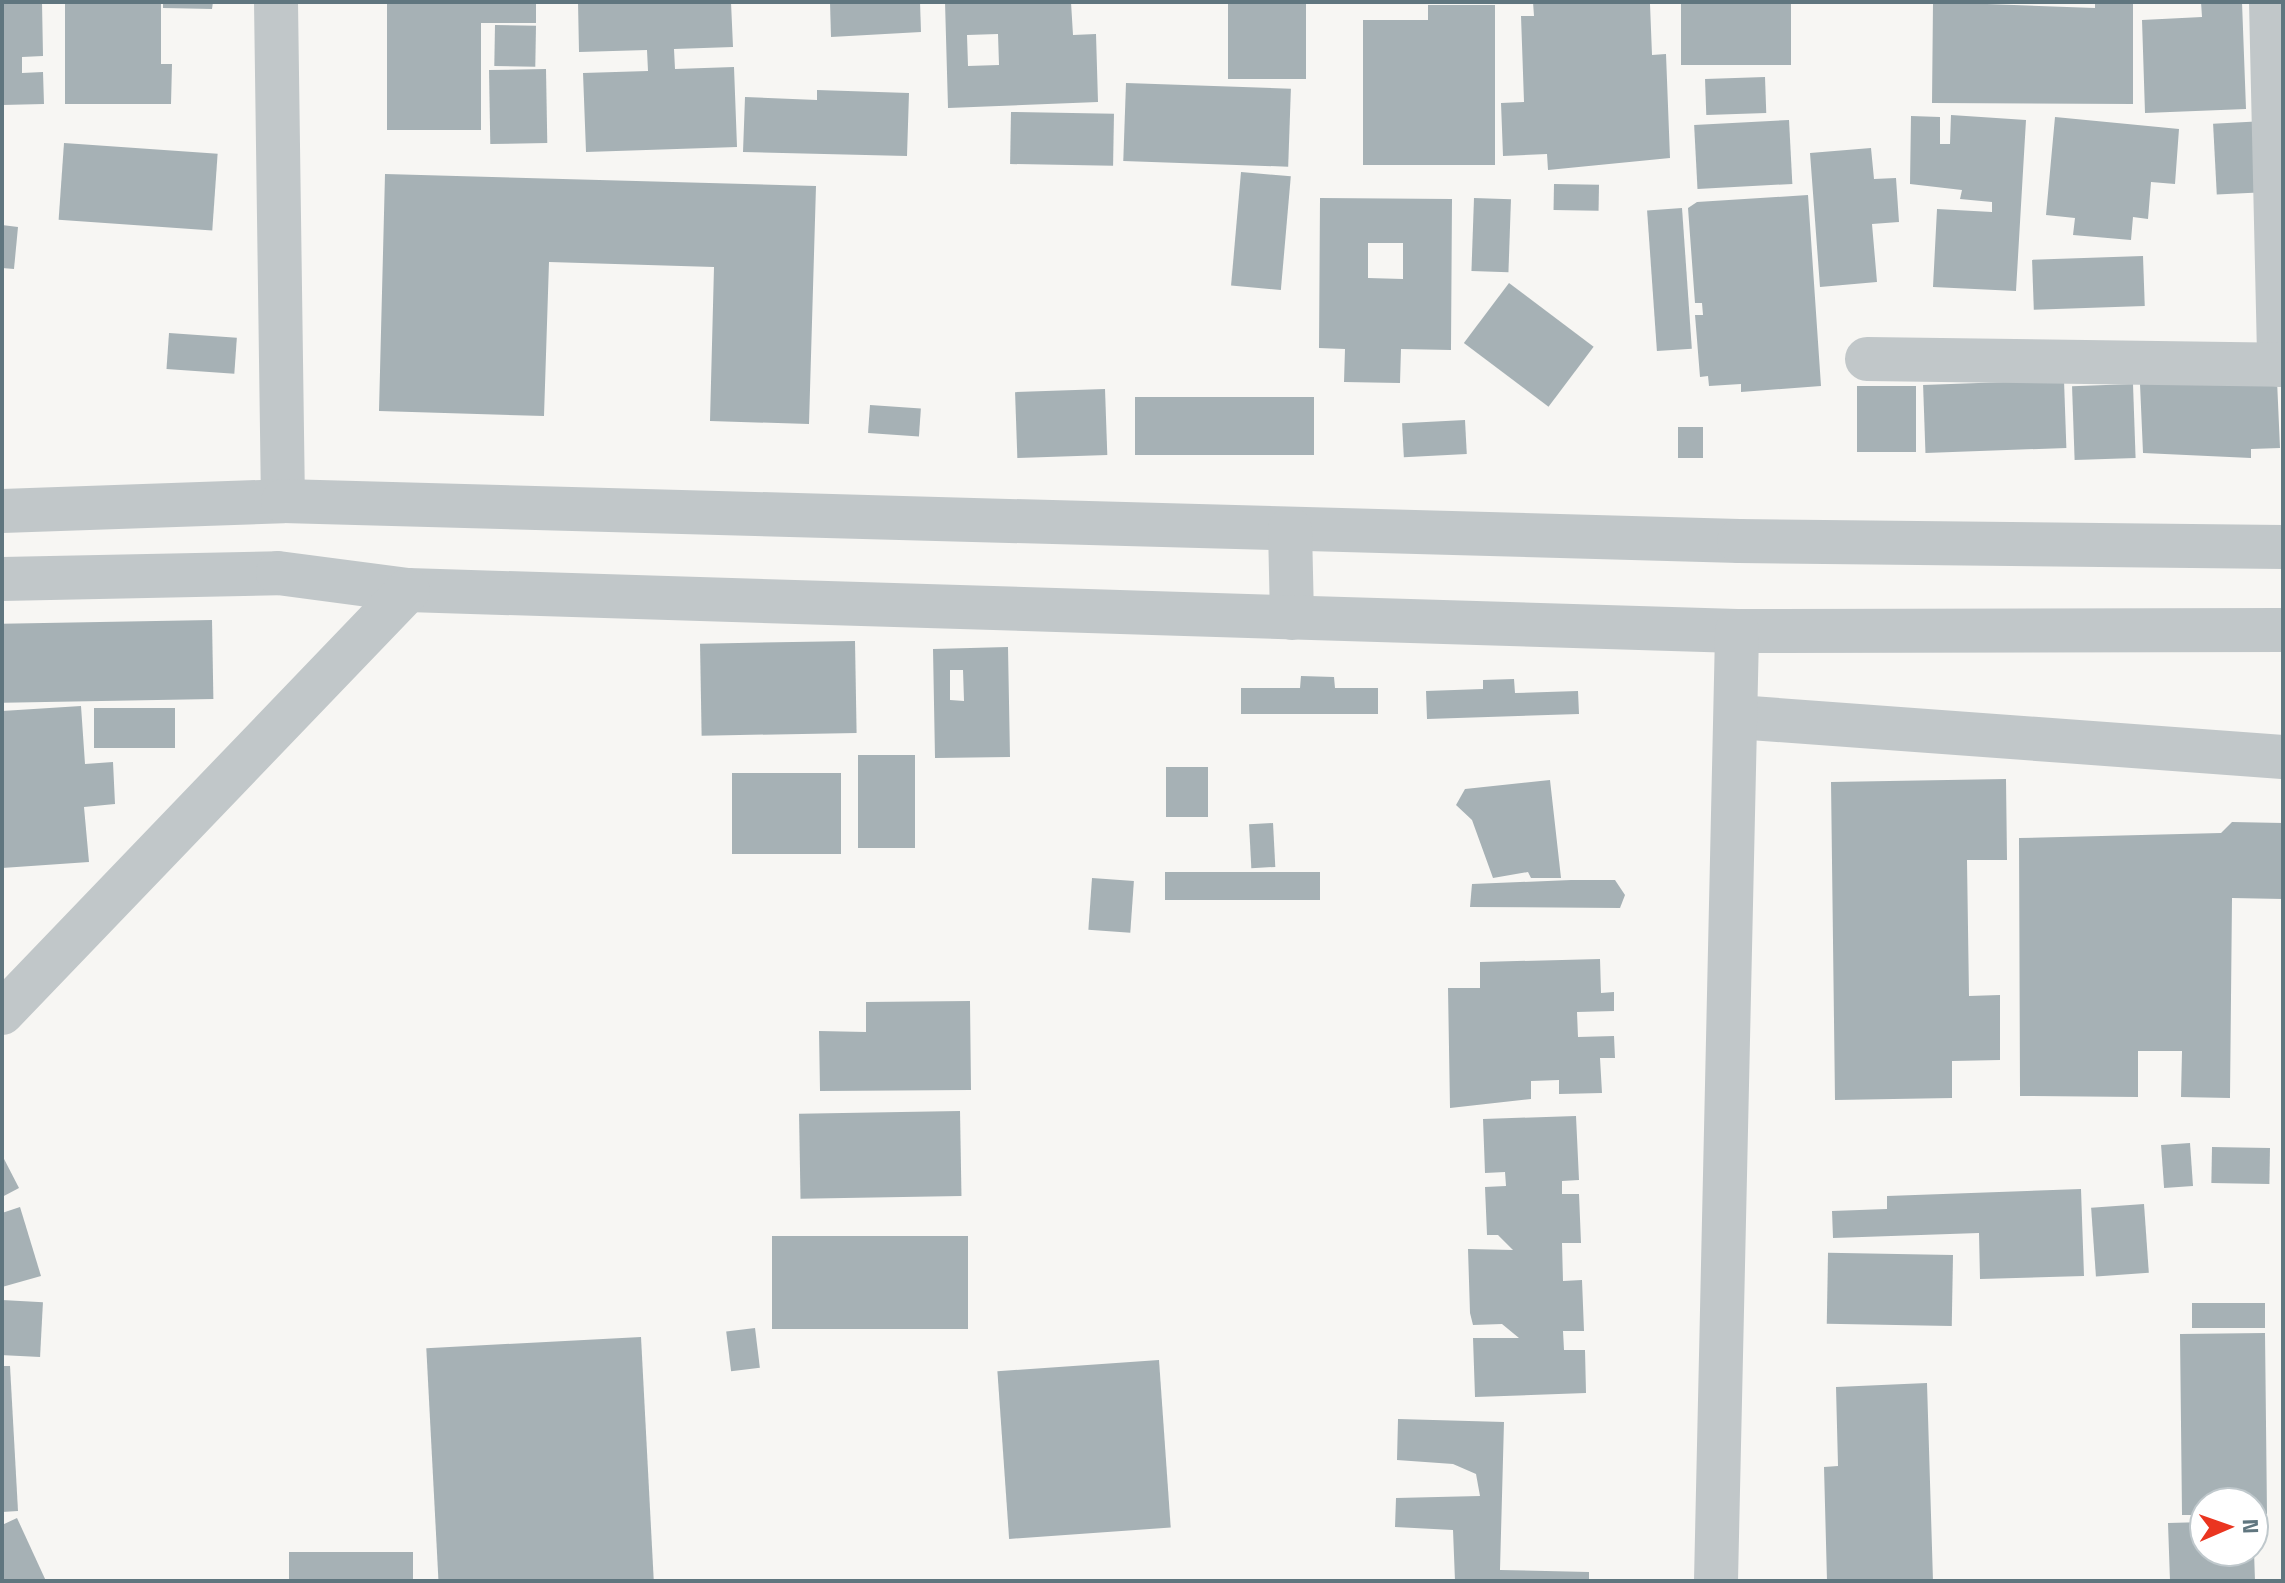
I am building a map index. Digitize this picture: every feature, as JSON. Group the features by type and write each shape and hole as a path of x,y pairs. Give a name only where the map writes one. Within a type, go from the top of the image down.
{"street":[{"path":"276,2 283,501"},
{"path":"1867,359 2281,365 2271,2"},
{"path":"2,511 283,501 1290,529 2283,547"},
{"path":"1290,529 1292,618"},
{"path":"2,579 278,573 408,590 1737,631 2283,630"},
{"path":"2,1013 408,590"},
{"path":"1716,1581 1737,631"},
{"path":"1737,717 2283,757"}],"building":[{"path":"2,2 42,2 43,56 22,57 22,73 43,72 44,104 2,105"},
{"path":"65,2 161,2 161,64 172,64 171,104 65,104"},
{"path":"163,2 213,2 212,9 163,8"},
{"path":"387,2 536,2 536,23 481,23 481,130 387,130"},
{"path":"578,2 731,2 733,47 674,49 675,69 734,67 737,147 586,152 583,73 648,71 647,50 579,52"},
{"path":"830,2 920,2 921,32 831,37"},
{"path":"945,2 1071,2 1073,35 1096,34 1098,102 948,108","holes":["998,34 999,65 968,66 967,35"]},
{"path":"1228,2 1306,2 1306,79 1228,79"},
{"path":"1533,2 1650,4 1652,55 1666,54 1670,158 1548,170 1547,154 1503,156 1501,103 1524,102 1521,16 1534,16"},
{"path":"1681,2 1791,2 1791,65 1681,65"},
{"path":"1933,2 2095,8 2095,2 2133,2 2133,104 1932,103"},
{"path":"2201,2 2242,2 2246,109 2145,113 2142,20 2202,17"},
{"path":"1428,5 1495,5 1495,165 1363,165 1363,20 1428,20"},
{"path":"495,25 536,26 535,67 494,66"},
{"path":"546,69 547,143 490,144 489,70"},
{"path":"1765,77 1766,113 1706,115 1705,79"},
{"path":"1126,83 1291,89 1288,167 1123,161"},
{"path":"817,90 909,93 907,156 743,152 745,97 817,100"},
{"path":"1011,112 1114,114 1113,166 1010,164"},
{"path":"1951,115 2026,120 2016,291 1933,287 1937,209 1992,212 1992,202 1960,199 1962,190 1910,184 1911,116 1940,117 1940,144 1950,144"},
{"path":"2055,117 2179,129 2175,184 2151,182 2148,219 2133,217 2131,240 2073,235 2075,218 2046,215"},
{"path":"1789,120 1792,184 1697,189 1694,125"},
{"path":"2265,121 2269,192 2217,195 2213,124"},
{"path":"64,143 218,154 212,231 59,220"},
{"path":"1871,148 1874,179 1896,178 1899,222 1872,224 1877,282 1820,287 1810,153"},
{"path":"1241,172 1291,176 1281,290 1231,286"},
{"path":"385,174 816,186 809,424 710,421 714,267 549,262 544,416 379,411"},
{"path":"1554,184 1599,185 1599,211 1554,210"},
{"path":"1808,195 1821,386 1741,392 1741,384 1709,386 1708,376 1700,377 1695,315 1703,315 1702,303 1695,303 1688,208 1697,202"},
{"path":"1320,198 1452,199 1451,350 1401,349 1400,383 1344,382 1345,349 1319,348","holes":["1368,243 1403,243 1403,279 1368,278"]},
{"path":"1474,198 1511,199 1508,272 1471,271"},
{"path":"1682,208 1692,349 1657,351 1647,210"},
{"path":"2,225 18,227 14,269 2,268"},
{"path":"2143,256 2145,306 2034,310 2032,260"},
{"path":"1509,283 1594,347 1549,407 1464,343"},
{"path":"169,333 237,338 234,374 166,369"},
{"path":"2064,380 2066,448 1925,453 1923,385"},
{"path":"2277,380 2280,448 2251,449 2251,458 2143,453 2140,384"},
{"path":"2133,384 2136,458 2075,460 2072,386"},
{"path":"1857,386 1916,386 1916,452 1857,452"},
{"path":"1105,389 1107,455 1017,458 1015,392"},
{"path":"1135,397 1314,397 1314,455 1135,455"},
{"path":"870,405 921,409 919,436 868,433"},
{"path":"1465,420 1467,454 1404,457 1402,423"},
{"path":"1678,427 1703,427 1703,458 1678,458"},
{"path":"212,620 213,699 3,703 2,624"},
{"path":"855,641 857,733 702,736 700,644"},
{"path":"1008,647 1010,757 935,758 933,649","holes":["950,670 963,670 964,701 950,700"]},
{"path":"1301,676 1334,677 1335,688 1378,688 1378,714 1241,714 1241,688 1300,688"},
{"path":"1514,679 1515,693 1578,691 1579,714 1427,719 1426,691 1483,689 1483,680"},
{"path":"81,706 85,764 113,762 115,804 84,807 89,862 2,868 2,711"},
{"path":"94,708 175,708 175,748 94,748"},
{"path":"858,755 915,755 915,848 858,848"},
{"path":"1166,767 1208,767 1208,817 1166,817"},
{"path":"732,773 841,773 841,854 732,854"},
{"path":"2006,779 2007,860 1967,860 1969,996 2000,995 2000,1060 1952,1061 1952,1098 1835,1100 1831,782"},
{"path":"1550,780 1561,878 1531,878 1528,872 1493,878 1472,820 1456,805 1465,789"},
{"path":"2232,822 2283,823 2283,899 2232,898 2230,1098 2181,1097 2182,1051 2138,1051 2138,1097 2020,1096 2019,838 2221,833"},
{"path":"1273,823 1275,867 1251,868 1249,824"},
{"path":"1165,872 1320,872 1320,900 1165,900"},
{"path":"1092,878 1134,881 1130,933 1088,930"},
{"path":"1615,880 1625,895 1620,908 1470,907 1472,884"},
{"path":"1600,959 1601,993 1614,992 1614,1011 1577,1012 1578,1037 1614,1036 1615,1058 1600,1058 1602,1093 1559,1094 1559,1080 1531,1081 1531,1099 1450,1108 1448,988 1480,988 1480,962"},
{"path":"970,1001 971,1090 820,1091 819,1031 866,1032 866,1002"},
{"path":"960,1111 961,1196 801,1199 799,1114"},
{"path":"1576,1116 1579,1180 1562,1181 1562,1194 1579,1194 1581,1243 1562,1243 1563,1281 1582,1280 1584,1331 1563,1331 1564,1350 1585,1350 1586,1393 1475,1397 1473,1338 1519,1338 1502,1324 1473,1325 1470,1313 1468,1249 1513,1250 1498,1235 1487,1235 1485,1187 1506,1186 1505,1172 1485,1173 1483,1119"},
{"path":"2190,1143 2193,1186 2164,1188 2161,1145"},
{"path":"2212,1147 2270,1148 2269,1184 2211,1183"},
{"path":"2,1155 19,1188 2,1197"},
{"path":"2081,1189 2084,1276 1980,1279 1979,1233 1833,1238 1832,1211 1887,1209 1887,1196"},
{"path":"2144,1204 2149,1273 2096,1277 2091,1208"},
{"path":"20,1207 41,1276 2,1287 2,1213"},
{"path":"772,1236 968,1236 968,1329 772,1329"},
{"path":"1828,1253 1953,1255 1952,1326 1827,1324"},
{"path":"2,1300 43,1302 40,1357 2,1355"},
{"path":"2192,1303 2265,1303 2265,1328 2192,1328"},
{"path":"755,1328 760,1368 731,1371 726,1332"},
{"path":"2265,1333 2267,1487 2189,1487 2189,1515 2182,1515 2180,1334"},
{"path":"641,1337 654,1581 438,1581 426,1348"},
{"path":"1159,1360 1171,1528 1009,1539 997,1371"},
{"path":"2,1366 10,1366 18,1511 2,1512"},
{"path":"1927,1383 1933,1581 1827,1581 1824,1467 1838,1466 1836,1387"},
{"path":"1398,1419 1504,1422 1500,1570 1589,1572 1589,1581 1455,1581 1453,1530 1395,1527 1396,1498 1480,1496 1476,1474 1453,1464 1397,1460"},
{"path":"17,1518 46,1581 2,1581 2,1525"},
{"path":"2189,1522 2189,1567 2255,1567 2255,1581 2170,1581 2168,1523"},
{"path":"289,1552 413,1552 413,1581 289,1581"}]}
